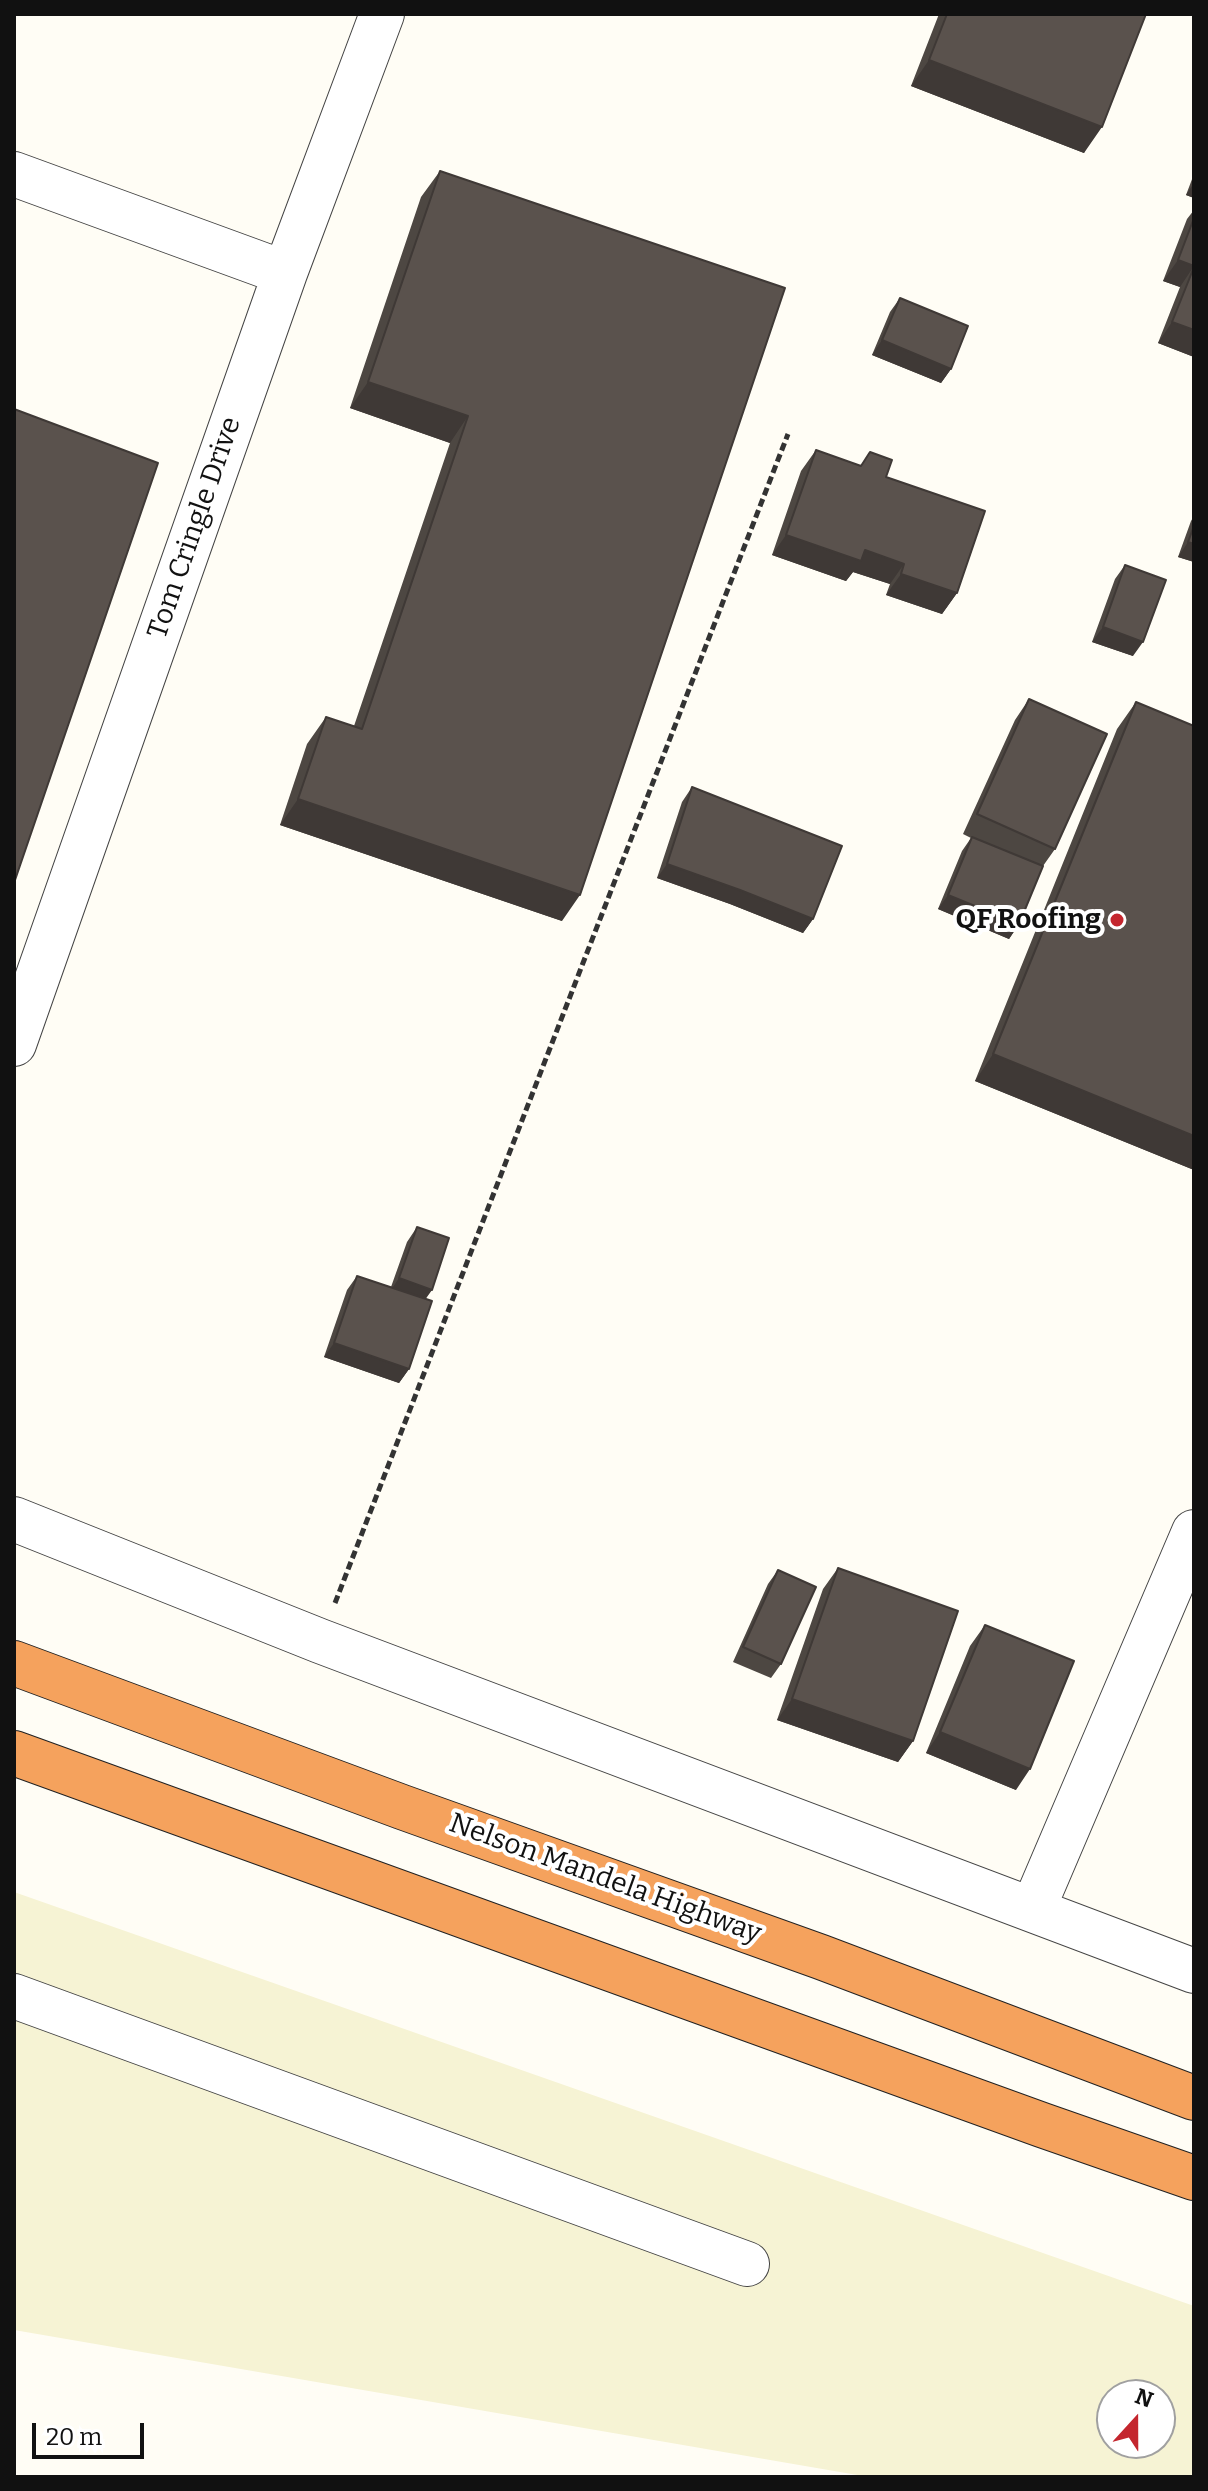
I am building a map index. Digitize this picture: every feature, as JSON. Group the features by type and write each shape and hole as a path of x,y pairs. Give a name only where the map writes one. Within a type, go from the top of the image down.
{"highway":[{"path":"14,1643 58,1681"},
{"name":"Nelson Mandela Highway","path":"14,1663 821,1957 1194,2098"},
{"path":"14,1753 1194,2178"}],"street":[{"name":"Tom Cringle Drive","path":"14,1044 285,273 382,14"},
{"path":"14,174 285,273"},
{"path":"14,1519 320,1641 1194,1971"},
{"path":"1033,1909 1194,1532"},
{"path":"14,1996 747,2264"}],"path":[{"path":"320,1641 788,434"}],"shaded area":[{"path":"14,1892 1194,2306 1194,2477 869,2477 14,2330"}],"building":[{"path":"947,14 1146,14 1102,127 929,60"},
{"path":"440,171 785,288 580,895 298,799 326,717 362,729 468,416 368,382"},
{"path":"1194,218 1194,266 1178,260"},
{"path":"1194,267 1194,330 1172,322"},
{"path":"900,298 968,326 951,369 882,340"},
{"path":"14,409 158,463 14,883"},
{"path":"816,450 861,466 870,452 892,460 886,477 985,511 957,593 901,574 904,564 865,550 861,561 786,535"},
{"path":"1194,526 1194,544 1188,542"},
{"path":"1125,565 1166,580 1143,642 1103,627"},
{"path":"1029,699 1107,734 1055,849 977,814"},
{"name":"QF Roofing","path":"1136,702 1194,726 1194,1136 993,1054"},
{"path":"692,787 842,846 813,919 667,864"},
{"path":"972,837 1043,866 1019,924 948,895"},
{"path":"417,1227 449,1238 432,1290 399,1278"},
{"path":"357,1276 432,1301 409,1369 334,1343"},
{"path":"838,1568 958,1611 913,1741 792,1699"},
{"path":"778,1570 816,1587 781,1664 743,1647"},
{"path":"985,1625 1074,1661 1030,1769 940,1732"}],"place":[{"name":"QF Roofing","path":"1117,920"}]}
